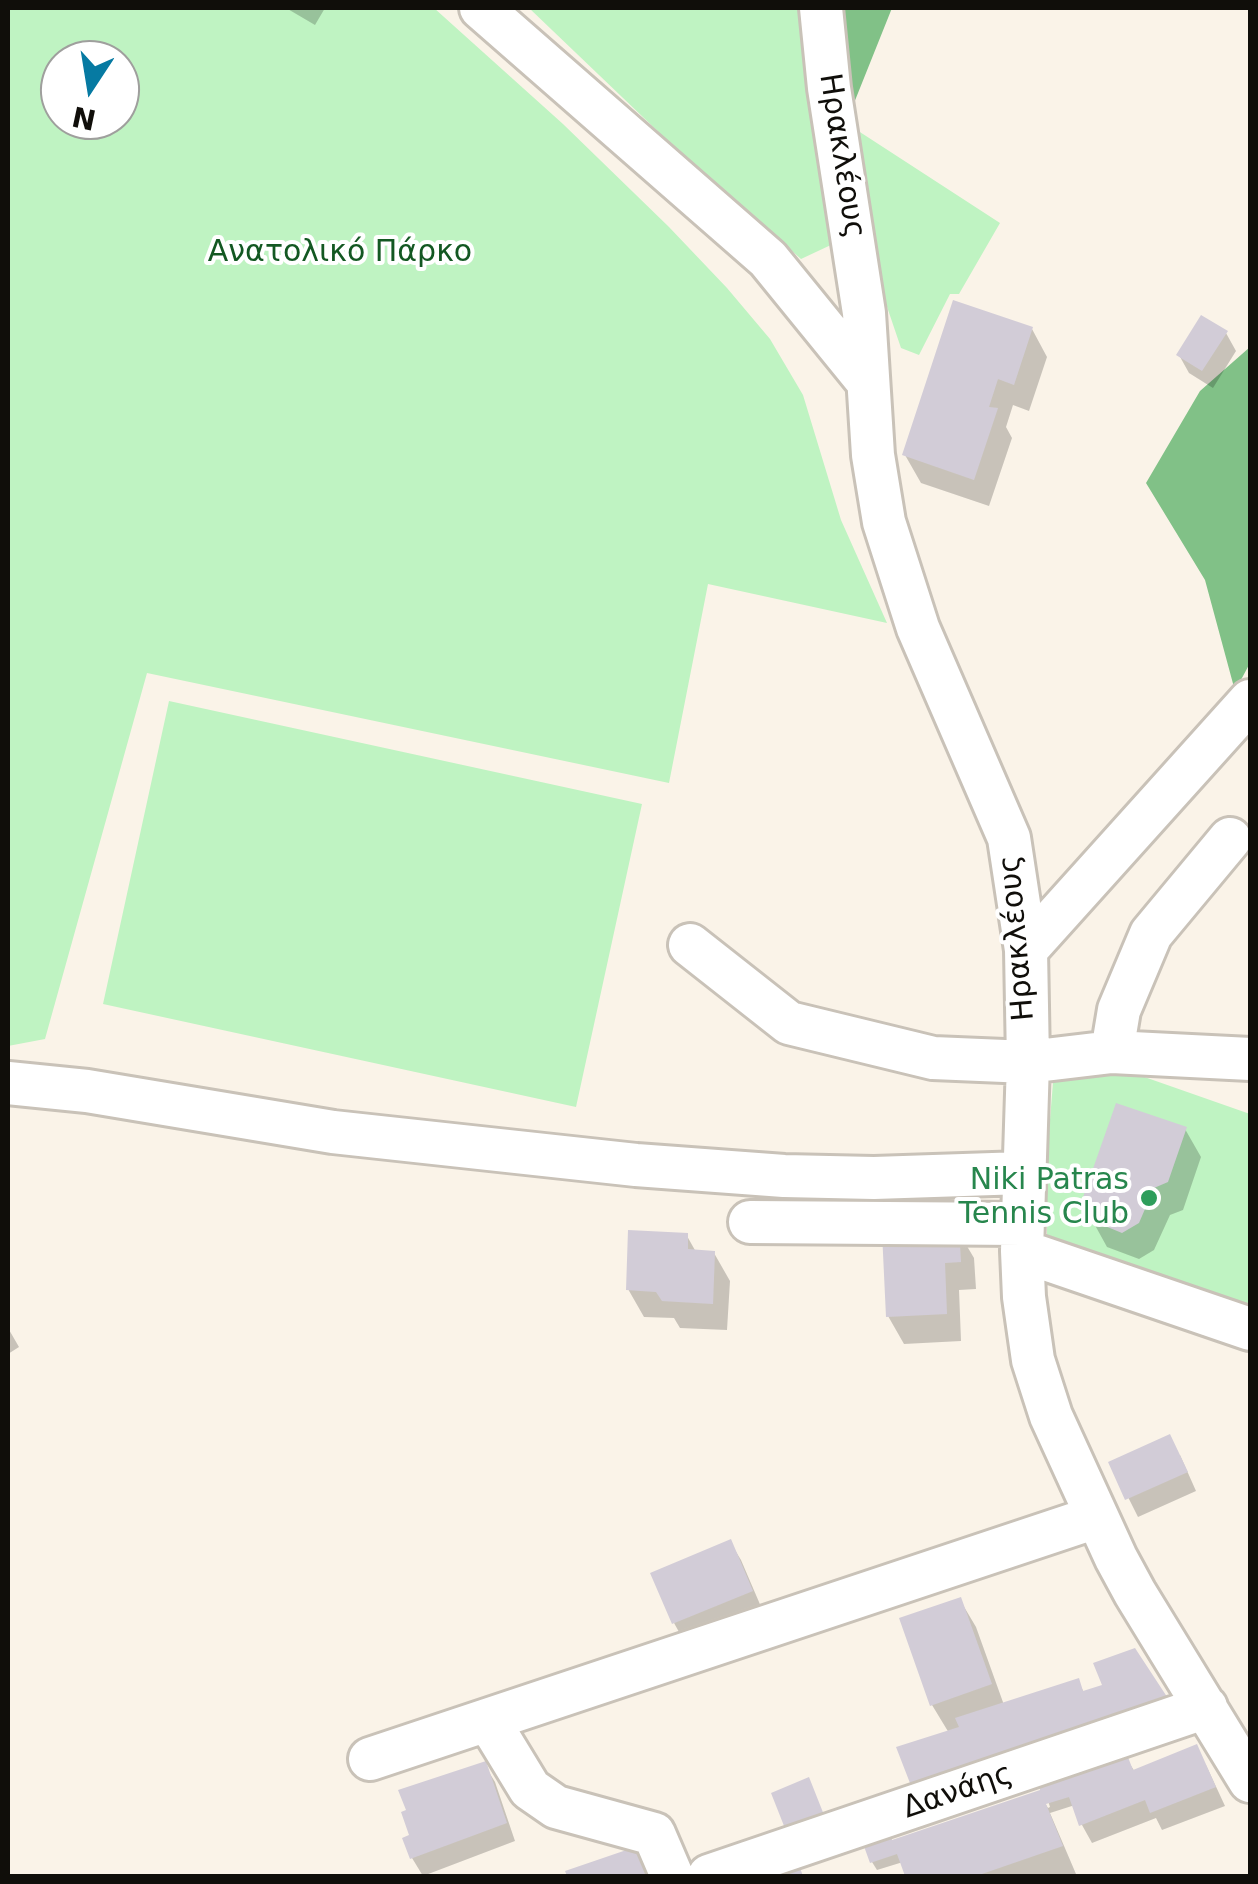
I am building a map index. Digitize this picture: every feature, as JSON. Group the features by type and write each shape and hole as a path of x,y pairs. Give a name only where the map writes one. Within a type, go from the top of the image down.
{"street":[{"path":"481,8 768,259 868,382"},
{"name":"Ηρακλέους","path":"821,8 829,88 864,313 873,456 884,522 918,628 1009,838 1026,950 1028,1062 1022,1237 1027,1324 1041,1388 1096,1517 1135,1594 1250,1782"},
{"path":"1026,950 1250,701"},
{"path":"1112,1052 1119,1010 1151,934 1230,839"},
{"path":"690,945 790,1023 933,1058 1028,1062 1112,1052 1250,1058"},
{"path":"1184,1056 1250,1032"},
{"path":"8,1082 87,1091 333,1132 636,1165 784,1176 1023,1174"},
{"path":"750,1222 1022,1237 1250,1328"},
{"path":"370,1759 1096,1517"},
{"name":"Δανάης","path":"709,1876 1206,1707"},
{"path":"488,1720 530,1790 556,1808 654,1834 672,1876"}],"green space":[{"name":"Ανατολικό Πάρκο","path":"8,8 434,8 563,124 669,227 770,339 803,395 841,520 887,623 708,584 669,783 147,673 45,1039 8,1046"},
{"path":"529,8 799,8 805,79 833,244 801,259 669,142"},
{"path":"836,8 892,8 846,123"},
{"path":"846,123 1000,223 959,294 950,294 919,355 901,348 867,248"},
{"path":"1250,347 1250,663 1235,691 1205,580 1146,483 1200,391"},
{"path":"169,701 642,804 576,1107 103,1004"},
{"name":"Niki Patras Tennis Club","path":"1056,1046 1250,1114 1250,1314 1047,1240 1047,1156"}],"building":[{"path":"953,300 1033,327 1014,385 998,379 989,407 998,408 974,480 902,455"},
{"path":"1201,315 1228,331 1202,371 1176,355"},
{"path":"1116,1103 1187,1127 1168,1182 1154,1188 1139,1223 1122,1233 1088,1219 1082,1200"},
{"path":"959,1228 961,1262 945,1263 947,1314 886,1317 882,1232"},
{"path":"628,1230 688,1233 688,1249 715,1251 713,1304 662,1301 656,1292 626,1290"},
{"path":"1170,1434 1188,1472 1125,1500 1108,1462"},
{"path":"731,1539 753,1591 672,1624 650,1573"},
{"path":"961,1597 992,1684 930,1706 899,1618"},
{"path":"1135,1648 1175,1709 915,1796 896,1747 959,1727 955,1718 1079,1678 1083,1691 1102,1685 1093,1663"},
{"path":"1197,1744 1216,1787 1150,1813 1145,1800 1079,1826 1069,1797 1046,1804 1063,1846 976,1876 905,1876 897,1854 870,1863 861,1838 889,1829 892,1840 1040,1790 1038,1776 1124,1747 1133,1770"},
{"path":"486,1761 507,1823 410,1859 402,1838 409,1835 401,1812 406,1810 398,1790"},
{"path":"809,1777 826,1820 788,1836 771,1793"},
{"path":"644,1844 652,1876 567,1876 565,1871"},
{"path":"797,1860 803,1876 756,1876"}],"place":[{"name":"Niki Patras Tennis Club","path":"1149,1198"}]}
